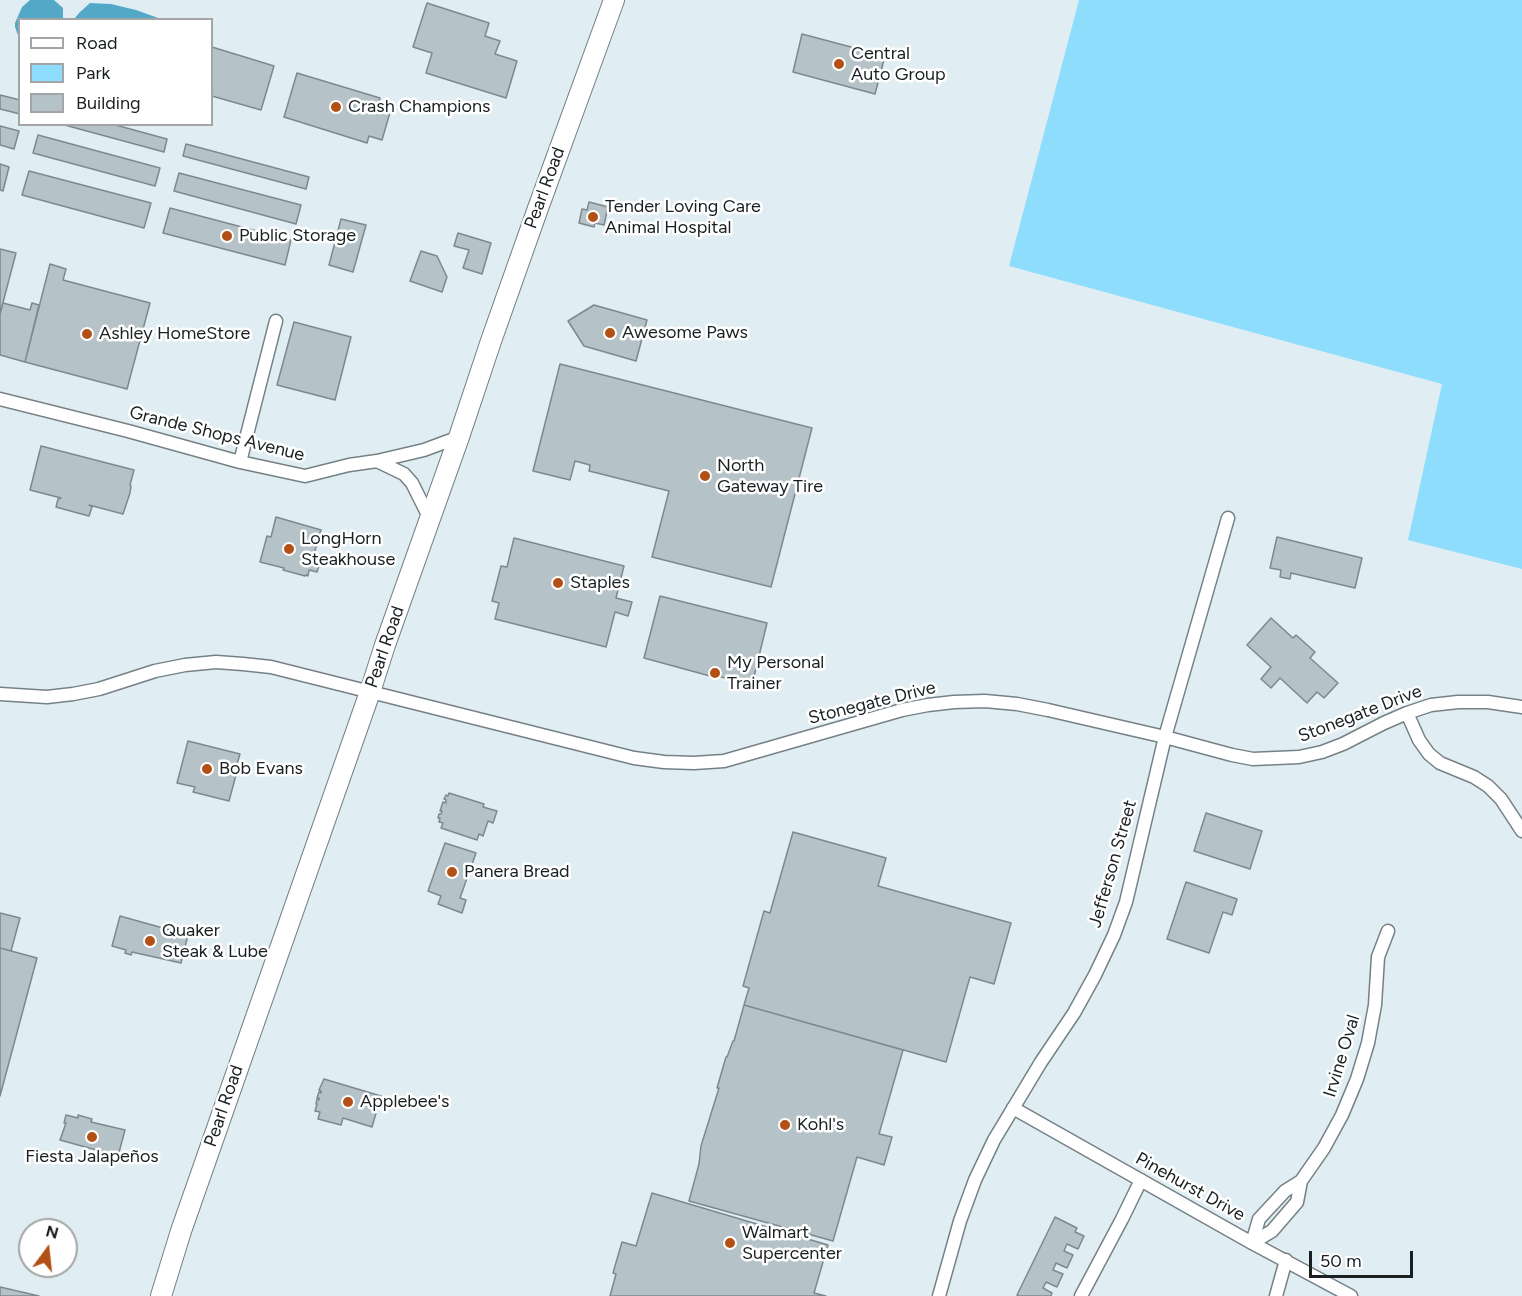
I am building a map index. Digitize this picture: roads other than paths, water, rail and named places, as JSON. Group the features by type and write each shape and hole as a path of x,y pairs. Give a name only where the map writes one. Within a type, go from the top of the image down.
{"main road":[{"name":"Pearl Road","path":"161,1296 181,1231 491,341 614,0"}],"street":[{"path":"240,462 276,321"},
{"name":"Grande Shops Avenue","path":"0,399 240,462 306,476 424,450 459,437"},
{"path":"377,461 404,474 412,483 430,519"},
{"name":"Jefferson Street","path":"939,1296 960,1221 975,1180 994,1140 1074,1013 1114,935 1125,902 1165,737 1228,518"},
{"name":"Stonegate Drive","path":"0,694 47,697 73,694 99,689 155,670 216,662 243,664 271,667 634,758 694,763 724,761 902,710 954,702 985,701 1017,704 1253,759 1299,757 1322,752 1407,713 1431,705 1488,702 1522,706"},
{"path":"1407,713 1419,741 1429,754 1440,764 1474,777 1488,786 1501,799 1522,831"},
{"name":"Irvine Oval","path":"1252,1243 1258,1219 1285,1191 1301,1181 1324,1148 1342,1115 1357,1079 1368,1043 1375,1005 1378,957 1388,931"},
{"name":"Pinehurst Drive","path":"1013,1108 1252,1243 1351,1296"},
{"path":"1081,1296 1141,1180"},
{"name":"Irvine Oval","path":"1252,1243 1272,1231 1297,1202 1301,1181"},
{"path":"1276,1296 1286,1260"}],"place":[{"name":"Central Auto Group","path":"839,64"},
{"name":"Crash Champions","path":"336,107"},
{"name":"Tender Loving Care Animal Hospital","path":"593,217"},
{"name":"Public Storage","path":"227,236"},
{"name":"Awesome Paws","path":"610,333"},
{"name":"Ashley HomeStore","path":"87,334"},
{"name":"North Gateway Tire","path":"705,476"},
{"name":"LongHorn Steakhouse","path":"289,549"},
{"name":"Staples","path":"558,583"},
{"name":"My Personal Trainer","path":"715,673"},
{"name":"Bob Evans","path":"207,769"},
{"name":"Panera Bread","path":"452,872"},
{"name":"Quaker Steak & Lube","path":"150,941"},
{"name":"Applebee's","path":"348,1102"},
{"name":"Kohl's","path":"785,1125"},
{"name":"Fiesta Jalapeños","path":"92,1137"},
{"name":"Walmart Supercenter","path":"730,1243"}]}
